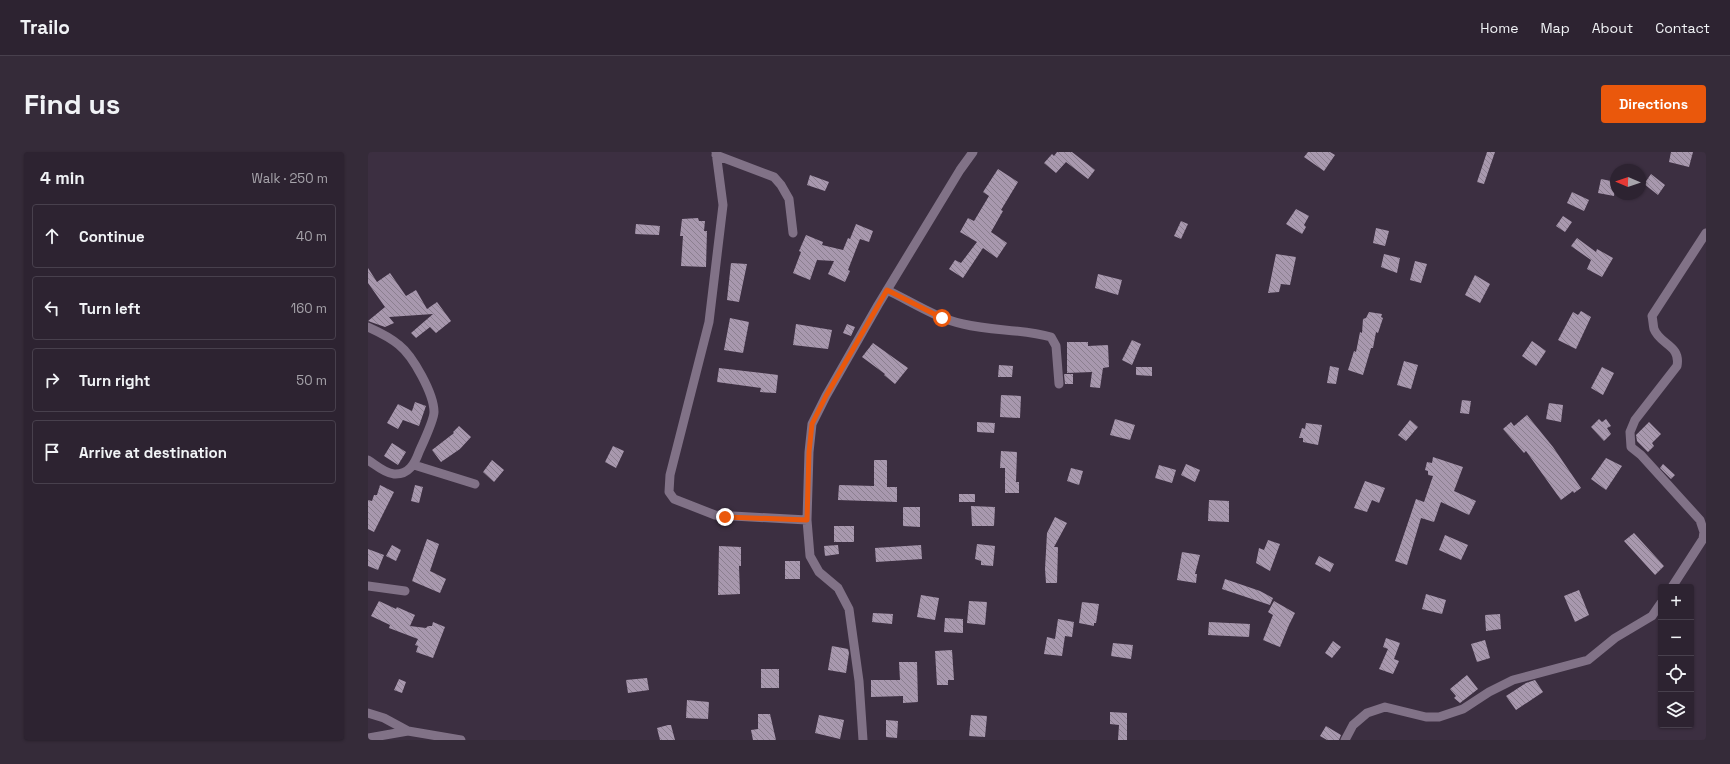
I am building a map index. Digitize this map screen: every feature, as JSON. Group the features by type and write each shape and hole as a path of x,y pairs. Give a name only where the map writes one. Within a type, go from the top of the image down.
{"street":[{"path":"863,740 859,681 850,609 838,588 819,572 810,556 807,520 809,452 812,424 826,396 887,290 960,170 973,152"},
{"path":"793,233 789,199 781,185 774,177 716,153 717,169 722,187 723,205 715,283 709,322 670,475 669,492 674,499 715,515 807,520"},
{"path":"1674,584 1704,539 1704,532 1700,520 1641,455 1631,447 1630,432 1635,420 1677,366 1678,359 1676,353 1654,330 1652,316 1706,233"},
{"path":"887,290 942,318 961,324 988,329 1039,334 1051,337 1056,346 1059,384"},
{"path":"368,326 401,346 424,378 432,398 434,413 414,465 406,471 395,474 384,471 368,460"},
{"path":"414,465 475,484"},
{"path":"368,586 405,591"},
{"path":"1345,740 1353,725 1367,713 1385,707 1426,717 1439,717 1463,709 1489,692 1513,680 1588,660 1615,638 1652,616 1658,607"},
{"path":"368,713 384,718 408,731 461,740"},
{"path":"368,738 408,731"}],"building":[{"path":"1057,152 1072,152 1095,170 1088,179 1066,162 1056,173 1044,163 1052,154 1054,156"},
{"path":"1308,152 1330,152 1335,155 1324,171 1304,157"},
{"path":"1487,152 1495,152 1484,184 1477,182"},
{"path":"1671,152 1693,152 1689,167 1669,162"},
{"path":"998,169 1018,182 1001,210 1003,211 991,232 1007,243 997,258 983,248 963,278 949,269 955,260 961,263 977,242 960,232 968,218 974,221 989,196 983,192"},
{"path":"1651,174 1665,185 1658,195 1646,186 1646,181"},
{"path":"810,175 829,182 825,191 807,185"},
{"path":"1601,179 1610,181 1610,195 1598,193"},
{"path":"1572,192 1589,200 1584,211 1567,203"},
{"path":"1296,209 1309,216 1304,225 1306,227 1302,234 1286,224"},
{"path":"1563,216 1572,222 1565,232 1556,226"},
{"path":"698,218 699,221 705,221 704,231 707,231 706,267 681,266 683,236 680,236 682,219"},
{"path":"1181,221 1188,224 1181,239 1174,236"},
{"path":"636,224 660,226 659,235 635,234"},
{"path":"856,224 873,231 869,242 860,239 845,282 828,274 834,261 817,260 810,280 793,273 801,252 799,251 806,235 823,242 822,245 843,250 848,238 850,239"},
{"path":"1376,228 1389,231 1385,246 1373,243"},
{"path":"1577,238 1596,252 1597,249 1613,258 1602,277 1587,269 1591,260 1571,246"},
{"path":"1276,254 1296,257 1290,285 1281,284 1279,292 1268,293"},
{"path":"1384,254 1400,258 1397,273 1381,267"},
{"path":"1415,261 1427,264 1421,283 1410,280"},
{"path":"731,263 747,264 739,302 727,300"},
{"path":"368,268 377,282 390,273 406,296 416,290 427,309 437,302 451,321 436,333 430,327 416,338 411,333 433,314 389,317 394,323 385,327 368,321 385,307 368,283"},
{"path":"1098,274 1122,280 1118,295 1095,288"},
{"path":"1475,275 1490,284 1480,303 1465,295"},
{"path":"1581,311 1591,317 1576,349 1558,340 1573,312 1578,315"},
{"path":"1369,312 1382,314 1381,317 1383,318 1378,333 1376,332 1373,348 1371,348 1363,375 1348,370 1354,351 1356,352 1360,332 1362,333 1363,319 1366,318"},
{"path":"730,318 749,322 743,353 724,350"},
{"path":"796,324 832,330 828,349 793,345"},
{"path":"847,324 855,327 851,336 843,333"},
{"path":"1132,340 1141,344 1132,365 1122,360"},
{"path":"1532,341 1546,351 1536,366 1522,356"},
{"path":"1067,342 1088,342 1088,346 1108,345 1109,367 1103,368 1100,388 1090,387 1092,372 1067,373"},
{"path":"873,343 908,368 895,384 884,375 885,374 862,357"},
{"path":"1404,361 1418,365 1411,389 1397,385"},
{"path":"999,365 1013,366 1012,377 998,377"},
{"path":"1330,366 1339,368 1336,384 1327,383"},
{"path":"1136,367 1152,367 1152,376 1136,375"},
{"path":"1602,367 1614,373 1603,395 1591,388"},
{"path":"719,368 778,375 776,393 760,392 761,388 717,382"},
{"path":"1064,374 1073,374 1073,384 1065,384"},
{"path":"1001,395 1021,396 1020,418 1000,417"},
{"path":"1462,400 1471,401 1469,414 1460,413"},
{"path":"415,402 426,406 419,426 403,420 398,429 387,423 398,404 412,411"},
{"path":"1549,403 1563,405 1561,422 1546,419"},
{"path":"1527,415 1553,447 1581,488 1574,493 1573,491 1561,500 1526,451 1524,453 1503,429 1511,422 1514,426"},
{"path":"1115,419 1135,425 1130,440 1110,435"},
{"path":"1599,419 1602,422 1606,419 1611,426 1607,428 1611,434 1604,441 1591,427"},
{"path":"1410,420 1418,427 1406,441 1398,435"},
{"path":"977,422 995,423 994,433 977,432"},
{"path":"1649,422 1661,434 1652,443 1654,446 1648,452 1637,441 1636,435"},
{"path":"1306,423 1322,425 1318,445 1303,442 1303,438 1299,438 1302,428 1305,429"},
{"path":"459,426 471,437 460,449 441,462 432,450 454,433 453,432"},
{"path":"392,443 406,452 398,465 384,456"},
{"path":"613,446 624,451 616,468 605,462"},
{"path":"1001,451 1017,452 1016,482 1019,482 1019,493 1005,493 1005,468 1000,468"},
{"path":"1433,457 1463,467 1454,491 1476,501 1469,515 1441,502 1434,522 1421,518 1407,565 1395,561 1416,499 1424,502 1433,476 1428,475 1428,471 1425,470 1427,462 1432,463"},
{"path":"1606,458 1622,466 1606,490 1591,479"},
{"path":"492,460 504,470 494,482 483,472"},
{"path":"874,460 887,460 887,487 897,487 897,502 838,500 839,485 874,486"},
{"path":"1186,464 1200,470 1195,482 1181,475"},
{"path":"1663,464 1675,475 1671,479 1660,468"},
{"path":"1159,465 1176,470 1172,483 1155,478"},
{"path":"1071,468 1083,471 1079,485 1067,481"},
{"path":"1365,481 1385,488 1379,503 1372,500 1367,512 1354,508"},
{"path":"380,485 394,492 374,532 368,529 368,500 372,501 374,495 377,495"},
{"path":"415,485 423,487 419,503 411,501"},
{"path":"959,494 975,494 975,502 959,502"},
{"path":"1209,500 1229,501 1229,522 1208,521"},
{"path":"971,506 995,507 994,526 972,526"},
{"path":"903,507 920,507 920,527 903,526"},
{"path":"1055,517 1067,523 1054,547 1058,547 1057,583 1046,583 1045,569 1047,533"},
{"path":"834,526 854,526 854,542 834,542"},
{"path":"1634,533 1664,566 1655,575 1624,541"},
{"path":"1445,535 1468,545 1461,560 1439,550"},
{"path":"427,539 439,544 430,571 446,579 440,593 412,581"},
{"path":"1268,540 1280,544 1270,571 1256,563 1259,548 1264,550"},
{"path":"977,544 995,546 993,566 981,565 981,561 975,559"},
{"path":"392,545 401,550 396,561 386,556"},
{"path":"838,545 839,554 825,556 824,546"},
{"path":"921,545 922,559 876,562 875,548"},
{"path":"719,546 741,547 741,566 739,566 740,594 718,595"},
{"path":"368,549 384,555 378,570 368,566"},
{"path":"1182,552 1200,555 1195,574 1197,574 1196,583 1177,580"},
{"path":"1319,556 1334,564 1330,572 1315,564"},
{"path":"785,561 800,561 800,579 785,579"},
{"path":"1225,579 1260,591 1273,598 1270,605 1222,589"},
{"path":"1579,590 1589,615 1575,622 1564,596"},
{"path":"1426,594 1446,600 1442,614 1422,609"},
{"path":"921,595 939,598 935,620 917,617"},
{"path":"379,601 396,609 397,607 415,615 410,626 426,628 428,626 432,626 433,622 445,627 433,658 416,652 418,646 415,645 418,639 389,628 390,625 371,616"},
{"path":"969,601 987,602 985,625 967,623"},
{"path":"1274,601 1295,613 1280,647 1263,640 1273,615 1268,612"},
{"path":"1082,602 1099,604 1096,623 1094,623 1094,626 1079,623"},
{"path":"873,613 893,614 892,624 872,622"},
{"path":"1500,614 1501,629 1486,631 1485,615"},
{"path":"945,618 963,619 963,633 944,632"},
{"path":"1058,619 1074,622 1072,637 1065,636 1062,656 1044,654 1047,637 1055,639"},
{"path":"1209,622 1250,624 1249,637 1208,635"},
{"path":"1386,638 1400,643 1394,659 1399,661 1393,674 1379,669 1388,649 1383,647"},
{"path":"1485,640 1490,658 1477,662 1471,644"},
{"path":"1333,641 1341,647 1332,658 1325,653"},
{"path":"1113,643 1133,645 1131,659 1111,656"},
{"path":"832,646 848,649 849,653 846,673 828,670"},
{"path":"952,650 954,680 948,680 948,685 937,685 935,651"},
{"path":"899,662 917,662 918,702 903,703 903,696 871,697 871,680 900,680"},
{"path":"761,669 779,669 779,688 761,688"},
{"path":"1467,675 1478,689 1460,703 1454,698 1456,696 1450,689"},
{"path":"647,678 649,690 628,693 626,680"},
{"path":"399,679 406,682 402,693 394,690"},
{"path":"1535,680 1543,692 1516,710 1506,696 1526,683"},
{"path":"687,700 709,702 708,719 686,718"},
{"path":"1110,712 1127,713 1127,740 1118,740 1119,725 1110,724"},
{"path":"758,714 770,714 776,740 753,740 751,730 758,729"},
{"path":"819,715 844,720 840,739 815,733"},
{"path":"971,715 987,716 985,737 969,736"},
{"path":"886,720 898,721 897,738 886,737"},
{"path":"671,725 675,740 660,740 657,728"},
{"path":"1326,726 1341,735 1339,740 1327,740 1320,736"}],"route":[{"path":"725,517 807,520 809,452 812,424 826,396 887,290 942,318"}]}
